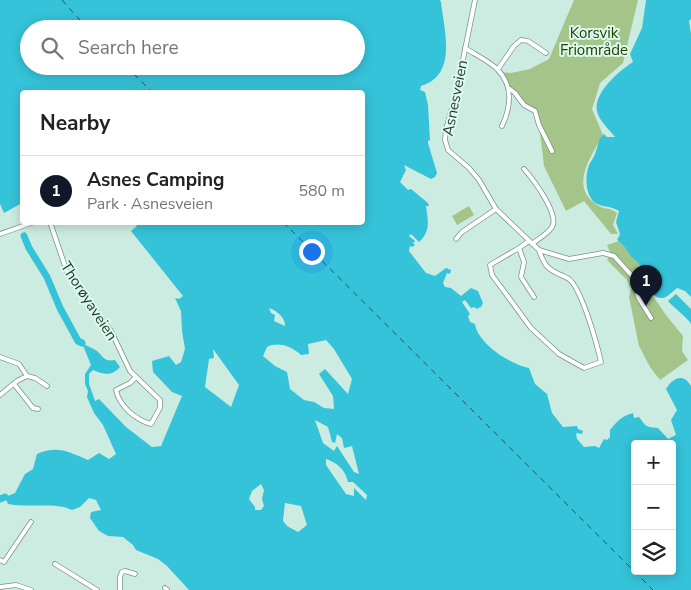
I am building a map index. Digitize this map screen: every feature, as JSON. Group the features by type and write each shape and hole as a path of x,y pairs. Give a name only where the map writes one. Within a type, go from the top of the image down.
{"street":[{"name":"Asnesveien","path":"475,0 456,94 446,129 446,146 451,154 474,174 496,210 539,250 569,259 603,252 611,254 633,277 638,297 651,318"},
{"path":"498,69 514,46 521,40 528,40 546,53"},
{"path":"465,48 498,69 510,89 526,106 535,111 539,125 552,151"},
{"path":"502,126 506,118 510,89"},
{"path":"524,169 537,186 552,214 551,228 530,243 490,265 492,275 531,328 559,354 584,368 600,362 595,336 577,290 568,279 549,270 542,260 539,250"},
{"path":"456,239 462,232 496,210"},
{"path":"0,234 26,225"},
{"name":"Thorøyaveien","path":"51,225 67,272 111,331 127,367 160,400 160,408 151,424 134,415 121,403 117,394 116,390 128,384 136,377"},
{"path":"519,248 524,262 521,277 534,297"},
{"path":"0,357 19,364 27,376 35,378 47,386"},
{"path":"0,395 27,376"},
{"path":"14,384 33,408 38,409"},
{"path":"0,560 4,562 31,522"},
{"path":"55,564 97,590"},
{"path":"120,590 121,574 125,571 135,574"},
{"path":"0,587 16,585 31,590"}],"green space":[{"name":"Korsvik Friområde","path":"574,0 638,0 623,63 600,83 592,109 603,135 584,172 583,182 585,191 590,199 599,206 617,213 613,225 618,234 611,234 584,201 566,211 544,166 539,125 533,109 518,98 500,72 511,73 530,69 549,59"},
{"path":"469,206 474,215 457,225 452,216"},
{"path":"619,241 626,246 630,255 638,263 648,289 683,336 682,351 688,360 660,380 650,367 639,346 629,297 631,289 627,280 607,260 611,254 607,245"}],"water":[{"path":"0,0 440,0 446,38 444,62 440,72 433,80 421,86 420,90 425,92 428,105 430,140 428,143 437,173 431,179 404,165 406,170 400,182 408,190 411,189 428,203 429,206 426,206 427,230 419,242 411,234 409,236 415,241 413,243 415,245 410,246 409,251 426,273 435,276 446,268 451,270 450,274 447,273 443,283 445,287 451,288 461,296 471,288 478,291 483,303 481,307 471,308 465,300 462,302 470,314 468,316 470,322 475,324 477,331 488,346 504,358 529,368 535,384 547,394 552,413 563,427 577,426 578,429 583,431 582,434 576,433 577,439 584,447 595,446 599,448 604,439 607,440 610,437 610,430 615,424 623,417 633,413 634,418 639,417 646,426 658,428 668,439 676,435 671,420 677,410 666,389 675,379 682,378 688,382 691,386 691,590 189,590 158,559 136,550 123,537 108,536 99,531 90,518 91,512 101,510 96,500 89,498 80,507 72,510 58,506 8,504 5,497 15,493 25,474 33,469 37,454 44,451 57,450 69,452 88,460 99,453 109,459 116,454 103,425 94,413 87,397 88,391 85,384 85,374 91,365 82,343 97,351 106,360 115,360 120,367 110,373 93,370 89,374 89,384 95,401 99,399 126,427 152,447 161,446 182,396 172,392 153,372 152,361 169,356 176,365 181,362 185,349 181,311 175,298 179,299 183,296 131,231 136,225 365,225 365,90 20,90 20,204 4,213 0,204","holes":["269,308 280,315 284,320 285,326 274,321 275,315 271,313","326,340 334,349 352,379 348,394 325,369 319,374 333,396 334,409 324,408 314,402 304,400 290,389 287,372 275,366 263,356 267,347 272,345 289,347 301,355 309,354 308,344","213,349 239,385 231,407 205,387 209,359 214,358","315,420 328,427 332,442 335,443 337,434 342,438 344,448 352,446 359,474 354,472 337,446 334,451 323,443","326,459 340,467 345,473 348,482 353,482 367,495 366,500 354,488 354,496 346,494 326,465","261,484 264,490 262,499 264,506 261,510 255,510 249,499 252,491","285,503 301,506 307,525 298,532 287,526 283,521"]},
{"path":"646,0 691,0 691,19 689,21 691,34 691,297 685,291 677,288 663,298 651,293 641,267 617,240 620,234 616,222 619,211 594,202 589,194 586,179 589,165 595,155 600,138 604,134 607,137 615,137 598,115 597,104 603,90 615,76 633,62 630,54 642,28"},
{"path":"676,294 691,309 691,324 668,301"}],"waterway":[{"path":"24,236 29,248 47,277 60,308 78,341 82,343"},
{"path":"0,499 5,497"}],"ferry route":[{"path":"62,0 80,20"},
{"path":"135,75 150,90"},
{"path":"286,225 653,590"}],"place":[{"name":"Asnes Camping","path":"646,306"}]}
